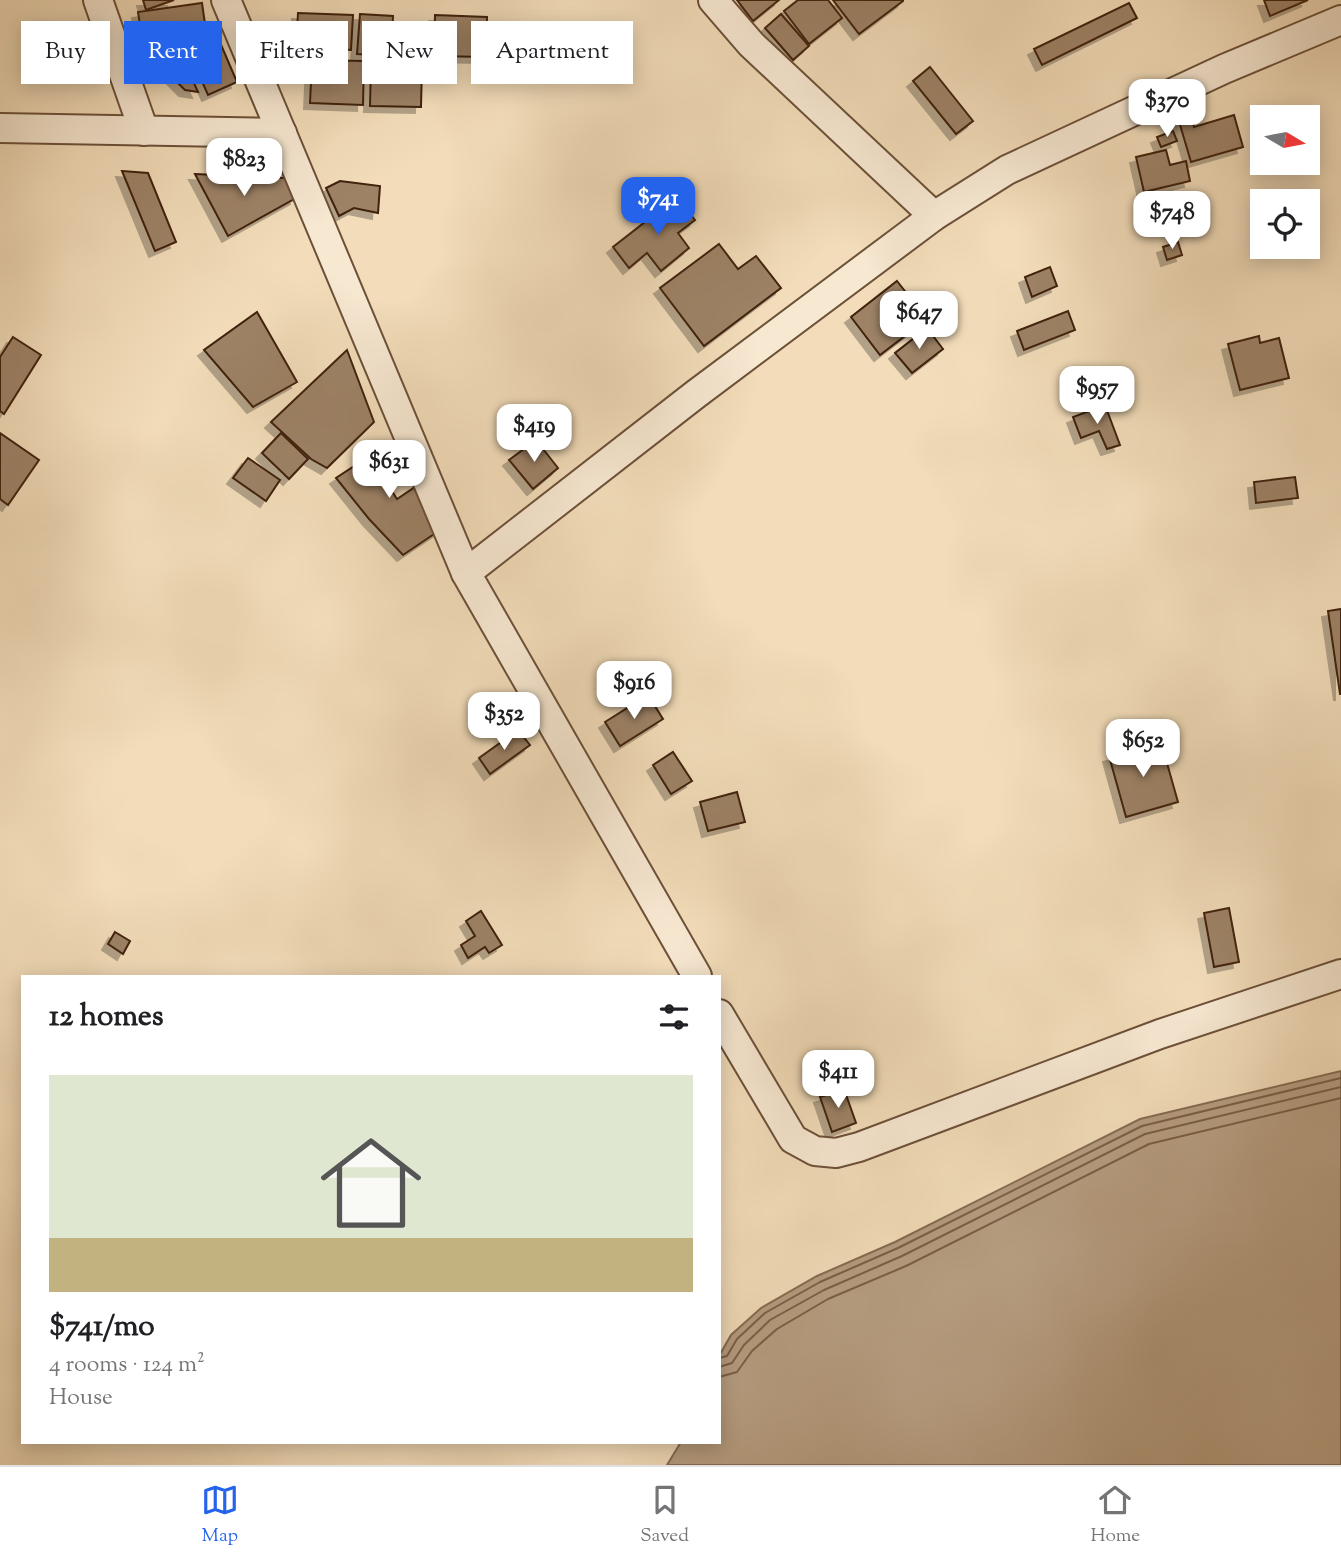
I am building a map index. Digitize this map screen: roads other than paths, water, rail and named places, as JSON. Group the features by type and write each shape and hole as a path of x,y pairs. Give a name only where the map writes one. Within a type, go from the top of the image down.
{"street":[{"path":"98,0 144,131"},
{"path":"226,0 466,573 696,975"},
{"path":"713,0 751,44 934,216"},
{"path":"466,573 696,394 934,216 1007,170 1224,69 1341,20"},
{"path":"0,128 282,134"},
{"path":"721,1017 793,1139 814,1151 836,1153 859,1147 1160,1034 1341,974"}],"water":[{"path":"1341,1071 1341,1465 667,1465 680,1444 721,1444 721,1352 731,1335 761,1308 817,1276 895,1242 1140,1119"}]}
